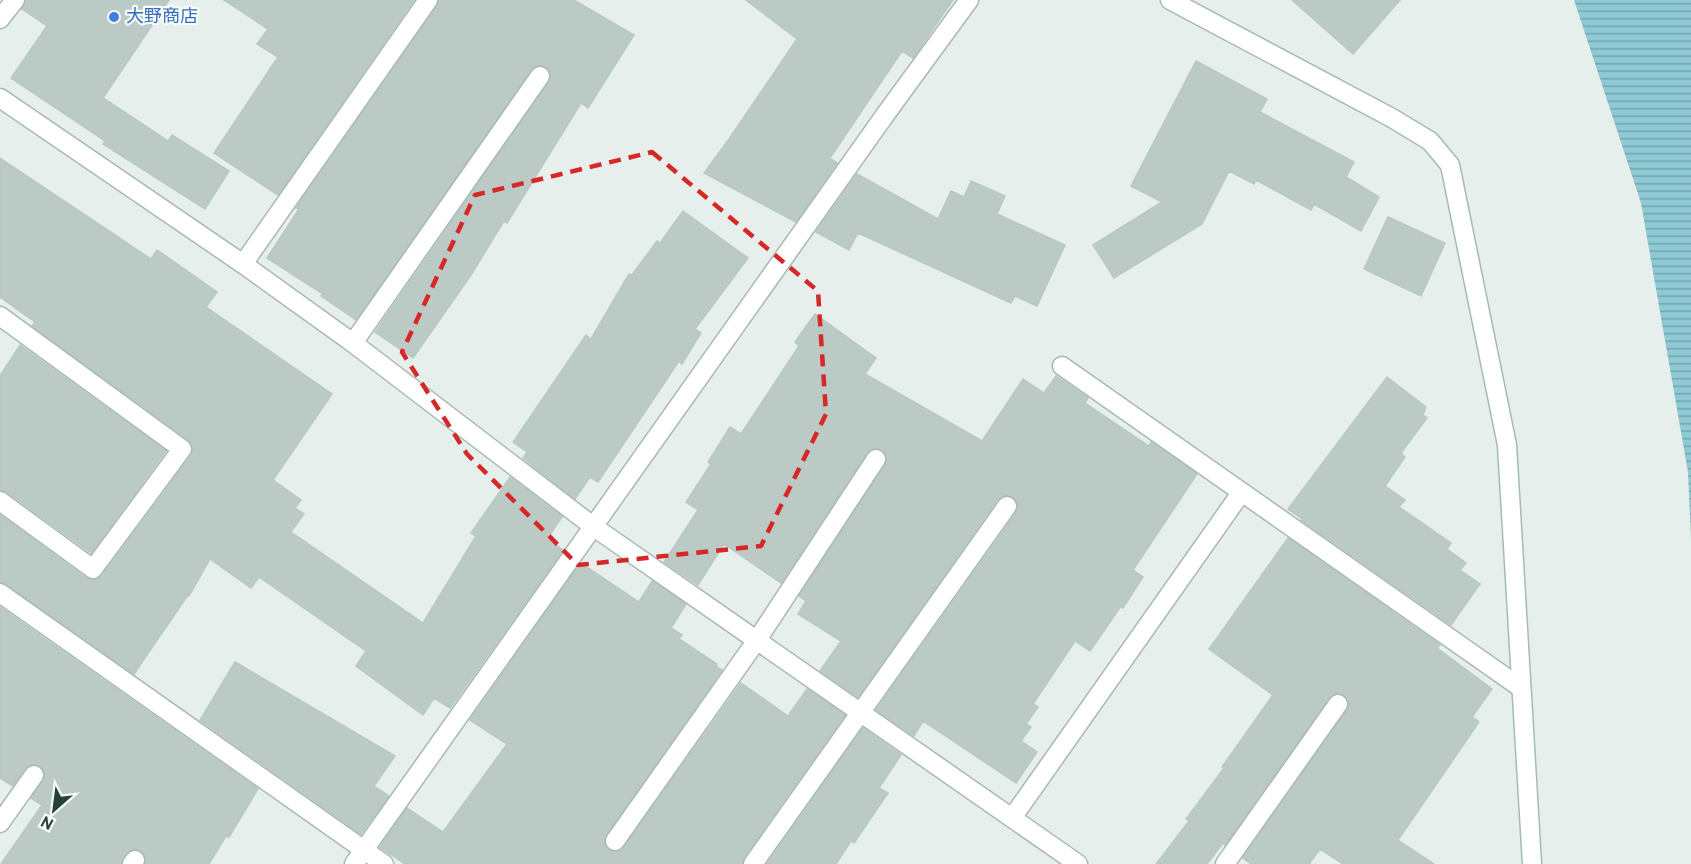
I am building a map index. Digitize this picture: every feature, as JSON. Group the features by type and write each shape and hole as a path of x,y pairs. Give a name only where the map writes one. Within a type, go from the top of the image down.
{"street":[{"path":"0,19 15,0"},
{"path":"243,264 428,0"},
{"path":"359,857 969,0"},
{"path":"1170,0 1392,118 1431,141 1450,165 1507,445 1532,864"},
{"path":"353,343 540,76"},
{"path":"0,98 243,264 353,343 594,527 1074,863"},
{"path":"0,316 182,449 93,569 0,501"},
{"path":"1062,366 1521,688"},
{"path":"615,841 757,640 876,459"},
{"path":"1012,818 1241,493"},
{"path":"753,864 1007,506"},
{"path":"0,593 359,857 384,864"},
{"path":"1225,864 1338,704"},
{"path":"0,823 34,775"}],"highlighted area":[{"path":"652,152 818,291 826,414 761,546 578,565 467,454 402,352 475,195"}],"water":[{"path":"1574,0 1691,0 1691,539 1688,472 1641,203"}],"building":[{"path":"26,0 169,0 103,98 168,141 172,135 229,171 205,209 103,144 105,141 11,78 47,26 22,9"},
{"path":"224,0 414,0 278,195 214,153 278,57 257,44 268,29"},
{"path":"439,0 574,0 634,35 588,108 581,103 507,223 504,221 471,275 413,358 375,332 549,82 550,72 546,67 536,66 531,70 356,320 321,296 323,294 267,258 299,209 296,208"},
{"path":"746,0 953,0 913,58 902,51 830,158 837,163 796,222 704,173 797,39"},
{"path":"1292,0 1400,0 1353,54"},
{"path":"1196,61 1267,99 1260,112 1354,162 1346,177 1379,197 1361,231 1314,204 1311,210 1256,180 1254,184 1229,171 1202,224 1114,278 1093,245 1162,202 1131,186"},
{"path":"0,158 151,259 157,250 217,292 206,307 332,394 273,480 301,500 295,508 304,514 291,532 423,623 476,536 471,533 510,477 562,517 547,539 563,550 450,708 434,698 423,715 356,666 366,651 259,577 251,588 210,559 189,596 134,674 0,582 0,515 86,578 97,579 102,576 191,456 193,450 189,440 32,326 35,322 0,297"},
{"path":"857,174 938,219 951,191 964,197 971,181 1005,196 997,214 1065,245 1037,306 1015,296 1011,303 858,233 849,250 816,232"},
{"path":"683,211 748,258 695,329 701,333 682,364 679,361 598,482 590,477 575,499 523,458 527,452 513,442 586,335 591,339 629,274 632,275 657,241 660,243"},
{"path":"1388,217 1445,243 1421,296 1364,269"},
{"path":"815,314 876,358 865,374 982,441 1023,379 1044,393 1056,376 1088,398 1085,403 1149,446 1151,442 1197,474 1133,570 1143,577 1123,608 1121,606 1090,651 1075,641 1033,704 1038,707 1026,724 1031,727 1021,741 1037,752 1016,783 923,721 914,736 876,710 1016,513 1017,502 1013,497 1003,496 998,499 858,697 820,671 841,641 798,614 806,601 799,596 885,465 887,459 883,450 876,448 867,453 781,583 724,544 698,585 664,562 698,510 686,502 711,464 708,462 730,427 741,434 799,346 795,342"},
{"path":"20,345 166,451 91,553 7,492 0,490 0,376"},
{"path":"1387,377 1426,407 1423,415 1427,418 1401,453 1405,457 1385,486 1405,500 1399,507 1451,543 1447,549 1466,563 1460,570 1480,584 1451,625 1288,509"},
{"path":"1288,538 1440,645 1437,648 1492,689 1472,717 1479,722 1398,840 1434,864 1343,864 1320,849 1309,864 1251,864 1243,858 1347,710 1348,699 1338,693 1329,698 1225,845 1223,843 1207,864 1156,864 1189,821 1186,819 1224,768 1222,767 1273,695 1209,649"},
{"path":"581,563 639,602 652,581 686,604 671,628 682,635 679,639 717,664 716,666 722,670 606,835 605,845 609,850 619,851 624,847 741,683 788,716 807,689 845,715 744,857 742,864 405,864 380,847 407,808 443,832 507,744 470,720"},
{"path":"0,607 258,789 229,837 226,836 209,864 145,864 145,855 136,849 126,853 121,864 1,864 42,805 31,798 45,775 41,766 34,764 25,768 13,786 0,778"},
{"path":"235,662 395,756 374,786 389,796 361,834 200,720"},
{"path":"863,728 901,755 879,788 888,793 854,843 851,841 836,864 767,864"}],"place":[{"name":"大野商店","path":"114,17"}]}
